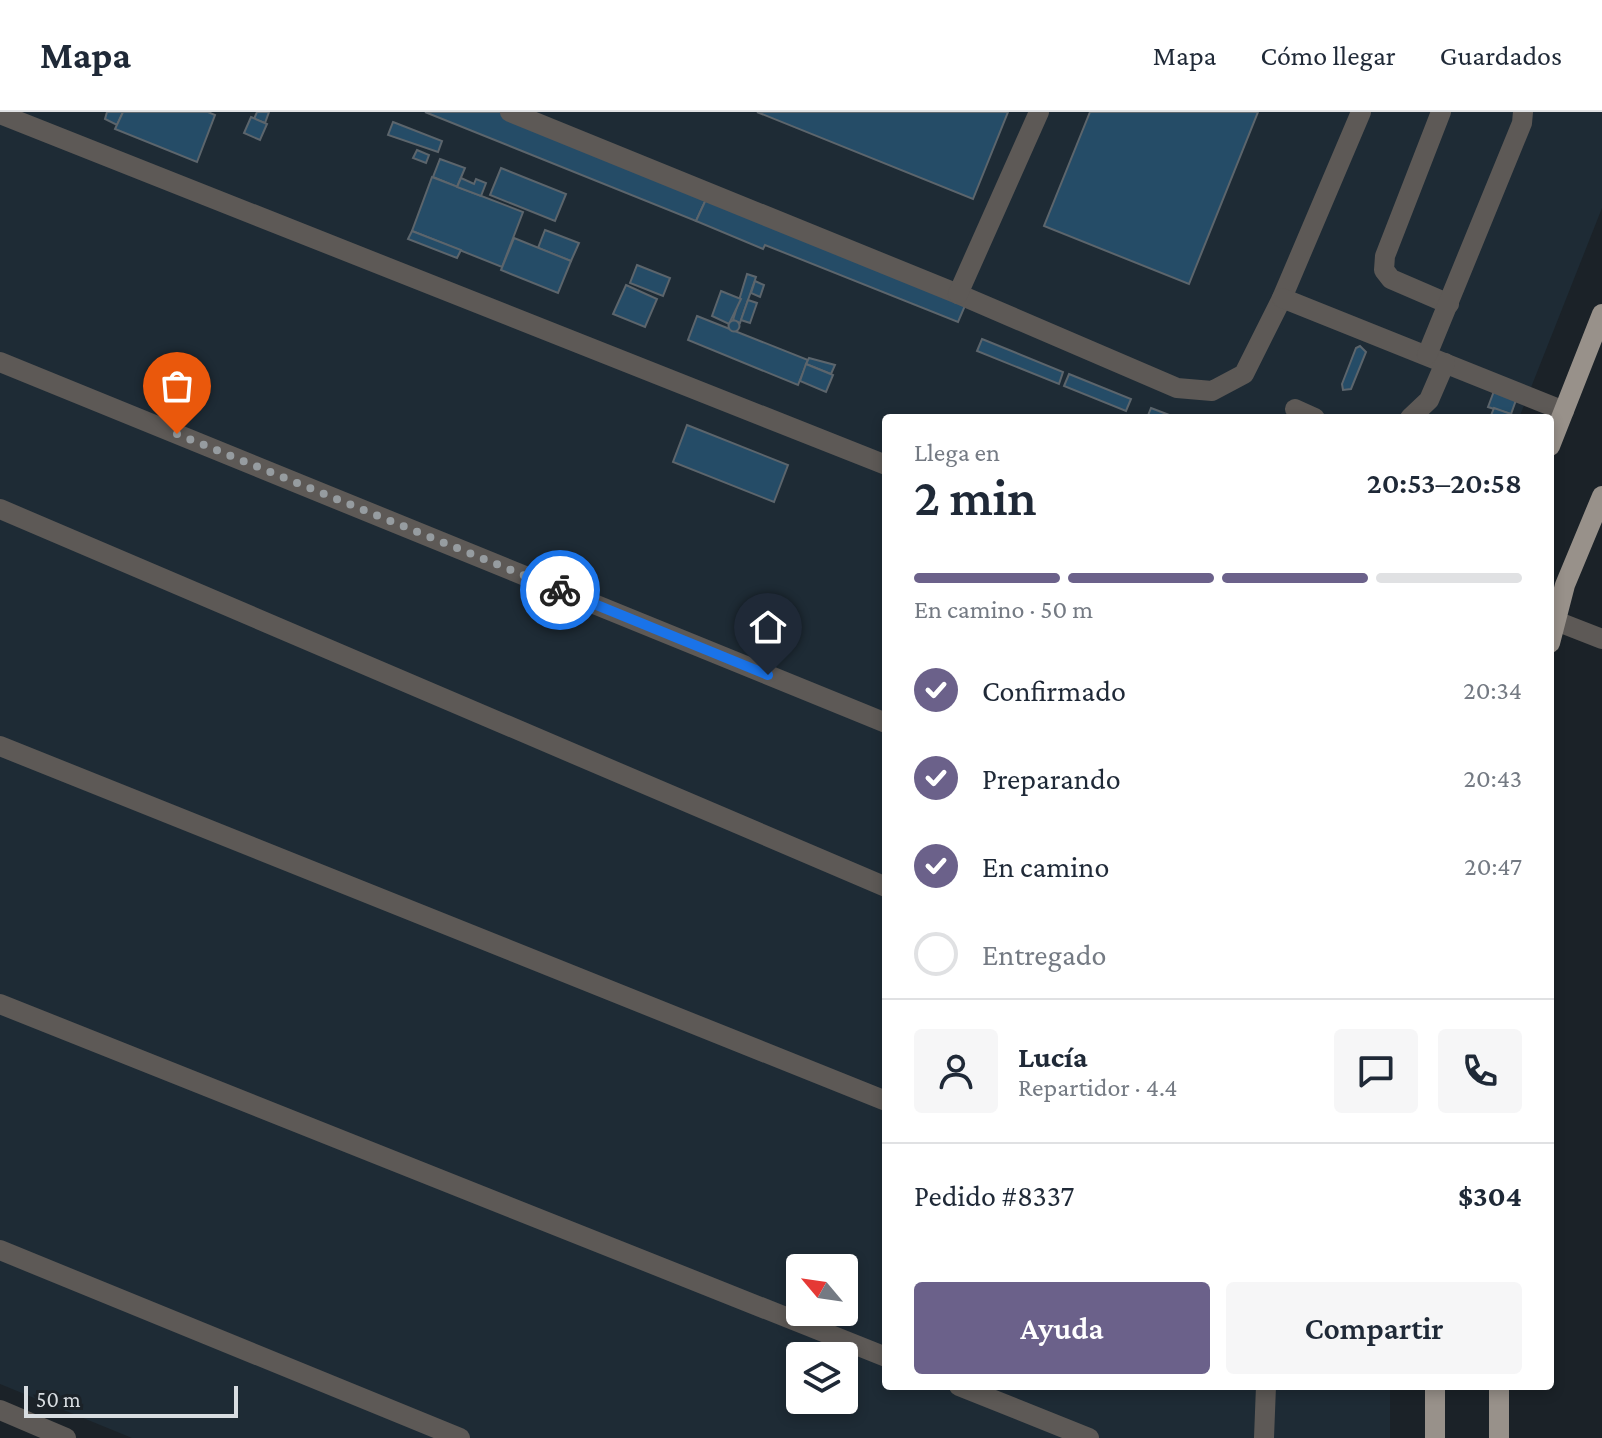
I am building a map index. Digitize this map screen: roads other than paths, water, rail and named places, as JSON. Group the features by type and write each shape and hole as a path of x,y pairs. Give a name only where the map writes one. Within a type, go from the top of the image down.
{"main road":[{"path":"1554,436 1602,314"},
{"path":"1554,628 1565,585 1602,496"},
{"path":"1435,1390 1435,1438"},
{"path":"1499,1390 1499,1438"}],"street":[{"path":"510,112 958,294 1177,388 1212,391 1244,374 1282,298 1361,112"},
{"path":"958,294 1039,112"},
{"path":"1441,112 1385,256 1384,270 1391,279 1449,304"},
{"path":"1414,414 1429,400 1449,304 1523,112"},
{"path":"0,114 882,463"},
{"path":"1282,298 1564,411"},
{"path":"0,362 882,721"},
{"path":"1295,409 1306,414"},
{"path":"0,509 882,885"},
{"path":"1556,621 1602,639"},
{"path":"0,746 882,1099"},
{"path":"0,1004 882,1355"},
{"path":"0,1250 460,1438"},
{"path":"969,1390 1089,1438"},
{"path":"1264,1438 1266,1390"},
{"path":"0,1410 66,1438"}]}
